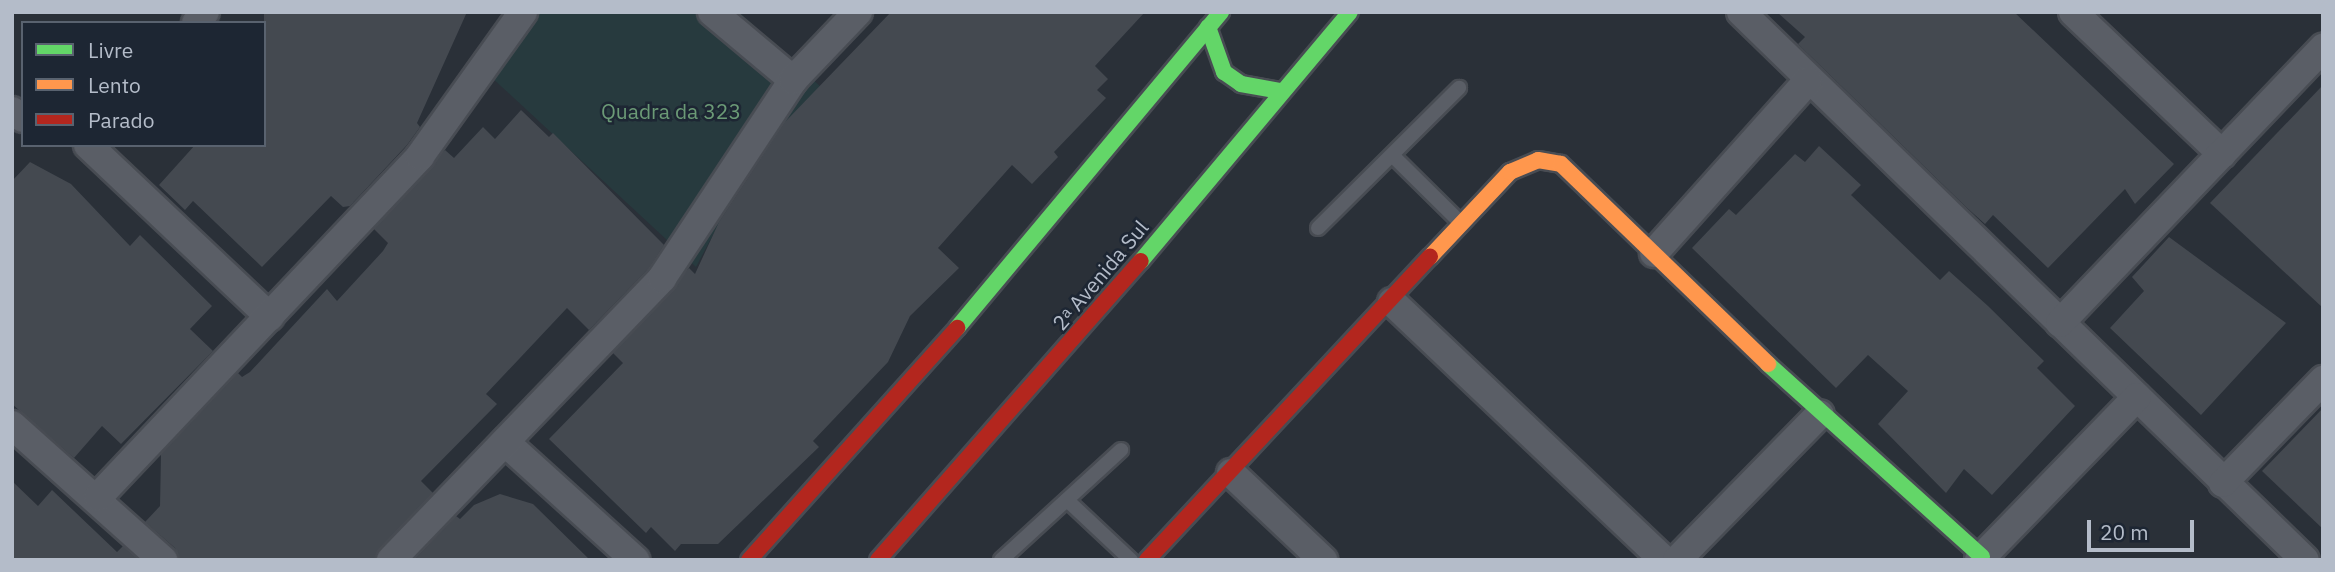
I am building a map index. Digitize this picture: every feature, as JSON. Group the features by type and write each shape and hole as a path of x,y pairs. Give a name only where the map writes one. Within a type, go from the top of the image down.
{"street":[{"path":"98,497 420,156 523,12"},
{"path":"712,12 793,80"},
{"path":"391,560 662,278 793,80 858,12"},
{"path":"749,560 884,416 1221,12"},
{"name":"2ᵃ Avenida Sul","path":"878,560 1080,333 1279,91 1350,12"},
{"path":"1741,12 1808,81 2305,560"},
{"path":"2073,12 2222,153"},
{"path":"1208,27 1224,72 1241,84 1279,91"},
{"path":"2060,323 2323,48"},
{"path":"1654,253 1808,81"},
{"path":"90,147 270,317"},
{"path":"1147,560 1392,302 1510,172 1538,160 1551,160 1562,164 1820,414 1980,558 2137,397"},
{"path":"1392,302 1664,560"},
{"path":"2223,483 2323,380"},
{"path":"1677,560 1820,414"},
{"path":"12,425 98,497 163,560"},
{"path":"505,442 635,560"},
{"path":"1231,473 1323,560"}],"lane":[{"path":"1318,228 1394,157 1459,88"},
{"path":"1394,157 1462,225"},
{"path":"1001,560 1121,450"},
{"path":"1068,500 1131,560"}],"green space":[{"name":"Quadra da 323","path":"510,12 739,12 822,88 744,176 696,267 475,62"}],"building":[{"path":"264,12 467,12 417,123 420,127 407,145 350,206 343,207 331,196 262,267 193,201 185,210 159,185 193,147 266,147"},
{"path":"891,12 1145,12 1095,66 1108,79 1097,90 1106,98 1054,152 1058,157 1032,184 1012,165 938,248 959,268 910,316 888,362 813,441 819,447 718,544 681,544 675,551 651,527 646,533 549,439 623,363 613,353 689,268 695,274 719,222 785,122"},
{"path":"1777,12 2014,12 2174,164 2135,204 2125,189 2048,268 1993,215 1985,224 1966,207 1798,44 1805,37"},
{"path":"2323,85 2323,308 2210,203"},
{"path":"521,110 549,137 553,133 664,245 649,268 589,330 567,308 486,394 497,404 421,481 433,493 375,560 179,560 175,548 145,522 160,506 161,454 238,373 242,377 250,372 327,289 337,301 388,243 374,229 445,150 454,158 483,127 495,139"},
{"path":"1819,146 1861,185 1851,195 1940,280 1949,271 1988,306 2044,361 2037,368 2075,406 1992,495 1964,469 1946,493 1878,424 1908,391 1868,355 1836,388 1692,248 1729,209 1736,215 1795,154 1805,162"},
{"path":"30,162 71,184 130,246 140,235 212,306 190,329 213,351 121,444 102,426 74,458 12,404 12,181"},
{"path":"2169,237 2286,323 2201,415 2110,328 2144,291 2132,277"},
{"path":"2323,408 2323,529 2262,471"},
{"path":"12,481 38,506 52,490 117,552 123,546 138,560 12,560"},
{"path":"500,494 533,504 590,560 414,560 456,516 460,519 474,505"}],"traffic: fast":[{"path":"957,328 1221,12"},
{"path":"1141,261 1350,12"},
{"path":"1208,27 1224,72 1241,84 1279,91"},
{"path":"1768,364 1982,557"}],"traffic: slow":[{"path":"1430,257 1510,172 1538,160 1561,164 1768,364"}],"traffic: jam":[{"path":"1147,560 1430,257"},
{"path":"878,560 1141,261"},
{"path":"749,560 957,328"}]}
